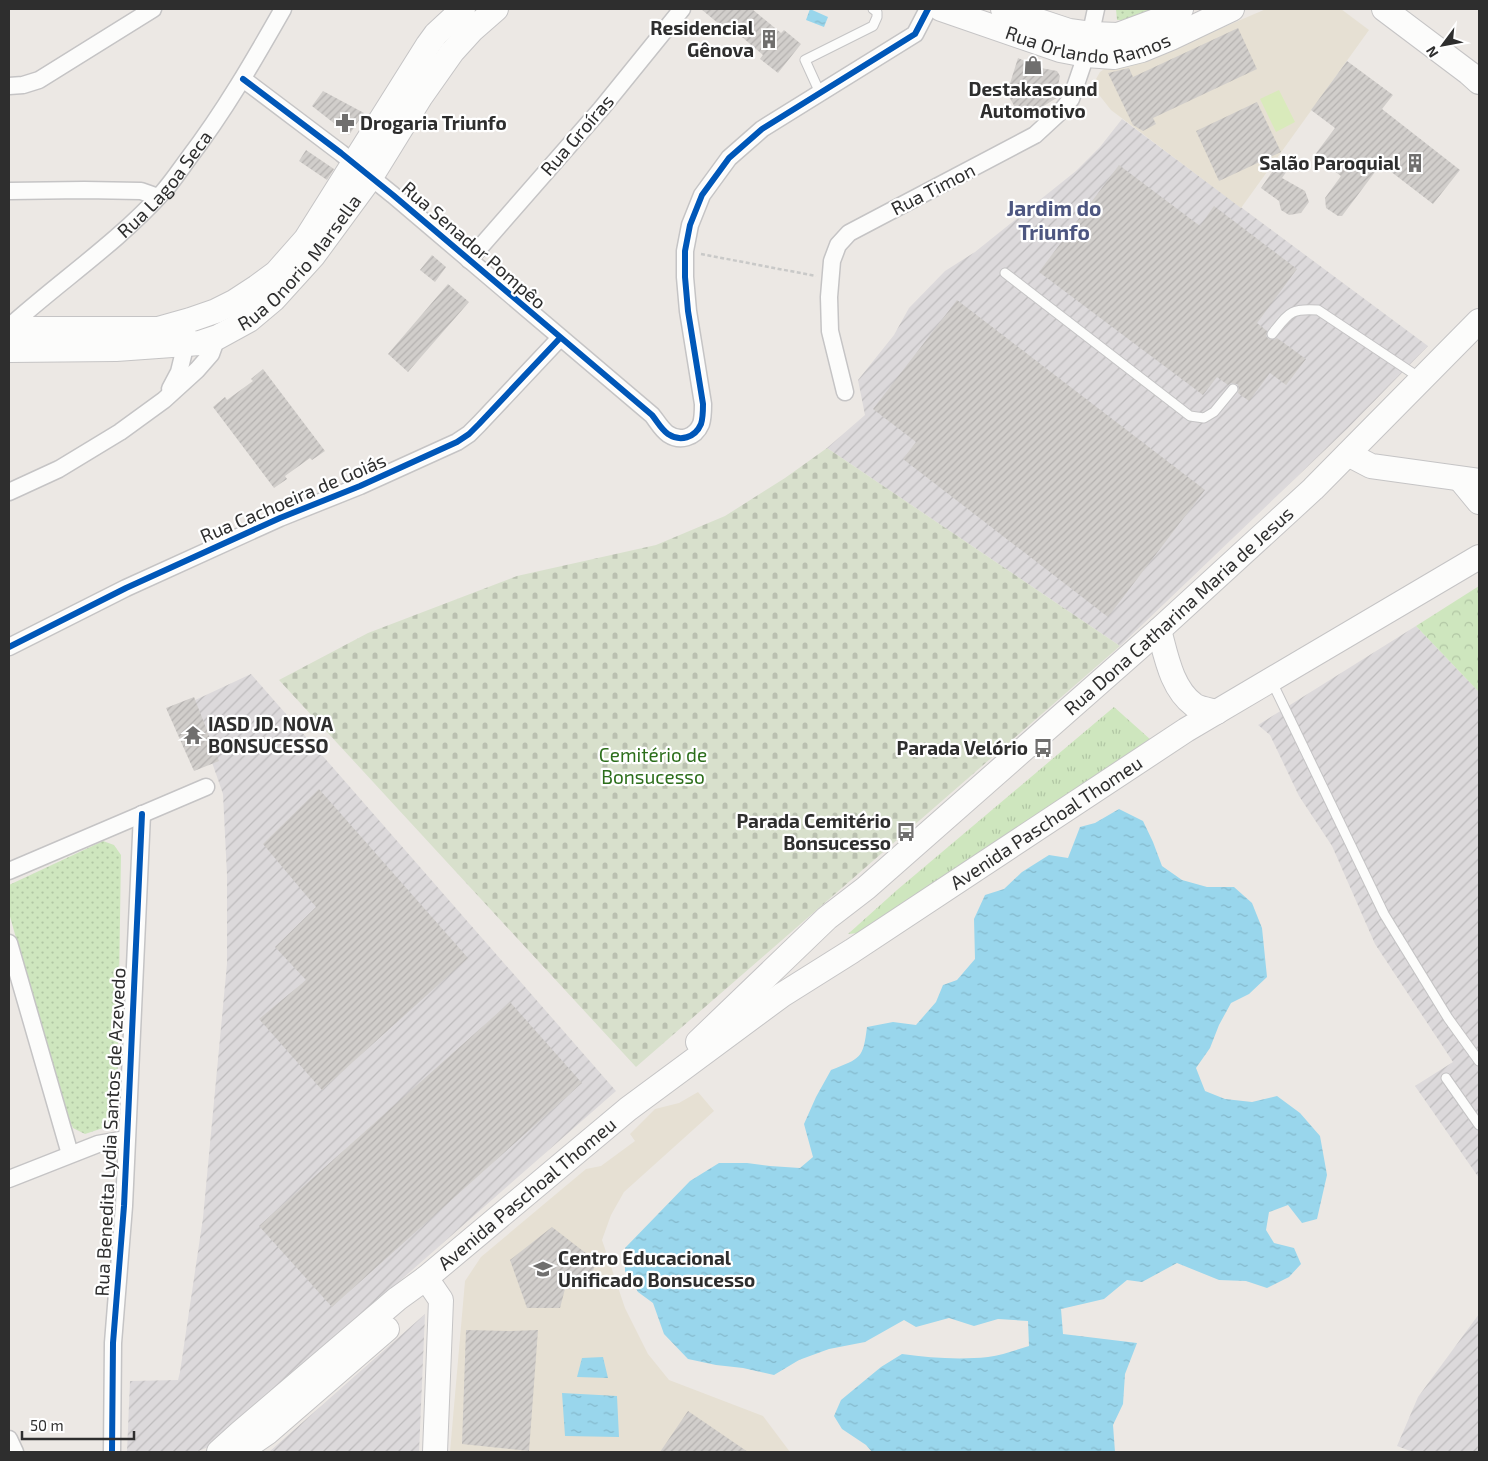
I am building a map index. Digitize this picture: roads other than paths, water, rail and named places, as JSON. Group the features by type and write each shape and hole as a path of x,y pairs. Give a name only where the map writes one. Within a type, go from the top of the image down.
{"main road":[{"path":"362,170 428,45 436,34 463,9"},
{"path":"362,170 421,96 452,52 472,30 496,9"},
{"name":"Rua Orlando Ramos","path":"941,9 1060,50 1118,36 1182,9"},
{"name":"Rua Orlando Ramos","path":"1003,9 1069,31 1088,44 1114,57 1142,50 1232,9"},
{"path":"1384,9 1479,82"},
{"name":"Rua Onorio Marsella","path":"9,328 158,329 190,320 225,306 276,273 306,240 362,170"},
{"name":"Rua Onorio Marsella","path":"9,350 186,345 218,337 249,320 274,299 313,256 362,170"},
{"name":"Rua Dona Catharina Maria de Jesus","path":"866,888 1159,630 1313,489 1479,321"},
{"path":"1348,454 1371,466 1470,480 1479,502"},
{"path":"1472,561 1479,544"},
{"name":"Avenida Paschoal Thomeu","path":"219,1452 397,1299 426,1278 628,1109 782,995 852,951 1186,730 1472,561"},
{"path":"1159,630 1169,667 1179,688 1195,706 1217,712"},
{"path":"743,1024 774,988 854,908 866,888"},
{"name":"Avenida Paschoal Thomeu","path":"628,1109 827,918 866,888"},
{"path":"426,1278 441,1300 435,1452"},
{"name":"Avenida Paschoal Thomeu","path":"239,1452 268,1432 408,1310 426,1278"}],"street":[{"path":"9,86 23,86 39,80 153,9"},
{"name":"Rua Lagoa Seca","path":"9,328 64,280 108,246 158,197 204,139 243,79 283,9"},
{"name":"Rua Groíras","path":"469,260 601,109 682,9"},
{"path":"820,93 915,34 928,9"},
{"name":"Rua Timon","path":"845,392 830,331 830,279 832,261 838,244 849,233 1035,135 1061,111 1071,98 1088,44 1096,9"},
{"name":"Rua Senador Pompêo","path":"243,79 362,170 652,415 668,434 680,439 688,438 696,432 700,426 703,414 685,277 685,251 690,225 702,195 729,158 762,129 820,93"},
{"path":"9,191 142,191 158,197"},
{"name":"Rua Onorio Marsella","path":"9,492 66,464 120,432 164,400 197,370 211,354 218,337 225,306"},
{"path":"164,400 180,372 190,320"},
{"name":"Rua Cachoeira de Goiás","path":"9,647 126,588 280,518 360,486 457,442 479,424 560,338"},
{"path":"9,870 206,786"},
{"name":"Rua Benedita Lydia Santos de Azevedo","path":"112,1452 113,1343 124,1206 142,814"},
{"path":"9,943 70,1154"},
{"path":"9,1179 98,1144 126,1139"},
{"path":"9,1439 16,1452"}],"lane":[{"path":"820,93 805,60 873,26 878,17 877,12 873,9"},
{"path":"1005,273 1190,416 1204,418 1214,412 1233,389"},
{"path":"1272,334 1286,317 1300,309 1318,310 1422,379"},
{"path":"1271,680 1384,914 1448,1018 1479,1061"},
{"path":"1446,1078 1479,1125"}],"water":[{"path":"810,9 828,17 824,27 806,20"},
{"path":"1119,809 1143,821 1162,866 1182,880 1207,887 1234,887 1252,903 1262,928 1267,977 1249,994 1231,1003 1219,1025 1210,1048 1196,1068 1205,1091 1225,1099 1252,1102 1277,1096 1300,1113 1320,1136 1327,1175 1317,1219 1302,1223 1288,1205 1269,1212 1266,1230 1274,1243 1294,1248 1301,1264 1289,1277 1267,1288 1246,1281 1219,1280 1177,1263 1142,1282 1127,1280 1104,1299 1061,1309 1063,1334 1137,1343 1125,1374 1123,1404 1113,1425 1115,1452 872,1452 866,1445 842,1429 834,1416 841,1400 881,1367 902,1354 977,1358 1004,1354 1029,1346 1028,1321 998,1319 974,1326 949,1318 916,1327 904,1320 865,1342 829,1349 799,1360 774,1375 688,1359 664,1334 653,1303 638,1292 625,1271 625,1248 690,1181 719,1163 747,1163 800,1168 813,1157 804,1124 831,1070 855,1060 862,1052 867,1027 893,1022 916,1025 936,1002 943,985 957,980 975,959 974,919 985,895 1004,889 1022,872 1049,855 1068,858 1080,827 1095,823"},
{"path":"603,1357 608,1378 577,1377 582,1358"},
{"path":"562,1393 617,1396 619,1437 565,1436"}],"place":[{"name":"Residencial Gênova","path":"769,39"},
{"name":"Destakasound Automotivo","path":"1033,65"},
{"name":"Drogaria Triunfo","path":"345,123"},
{"name":"Salão Paroquial","path":"1415,163"},
{"name":"IASD JD. NOVA BONSUCESSO","path":"193,735"},
{"name":"Parada Velório","path":"1043,748"},
{"name":"Parada Cemitério Bonsucesso","path":"906,832"},
{"name":"Centro Educacional Unificado Bonsucesso","path":"543,1269"}],"district":[{"name":"Jardim do Triunfo","path":"1054,221"}],"park label":[{"name":"Cemitério de Bonsucesso","path":"653,766"}]}
